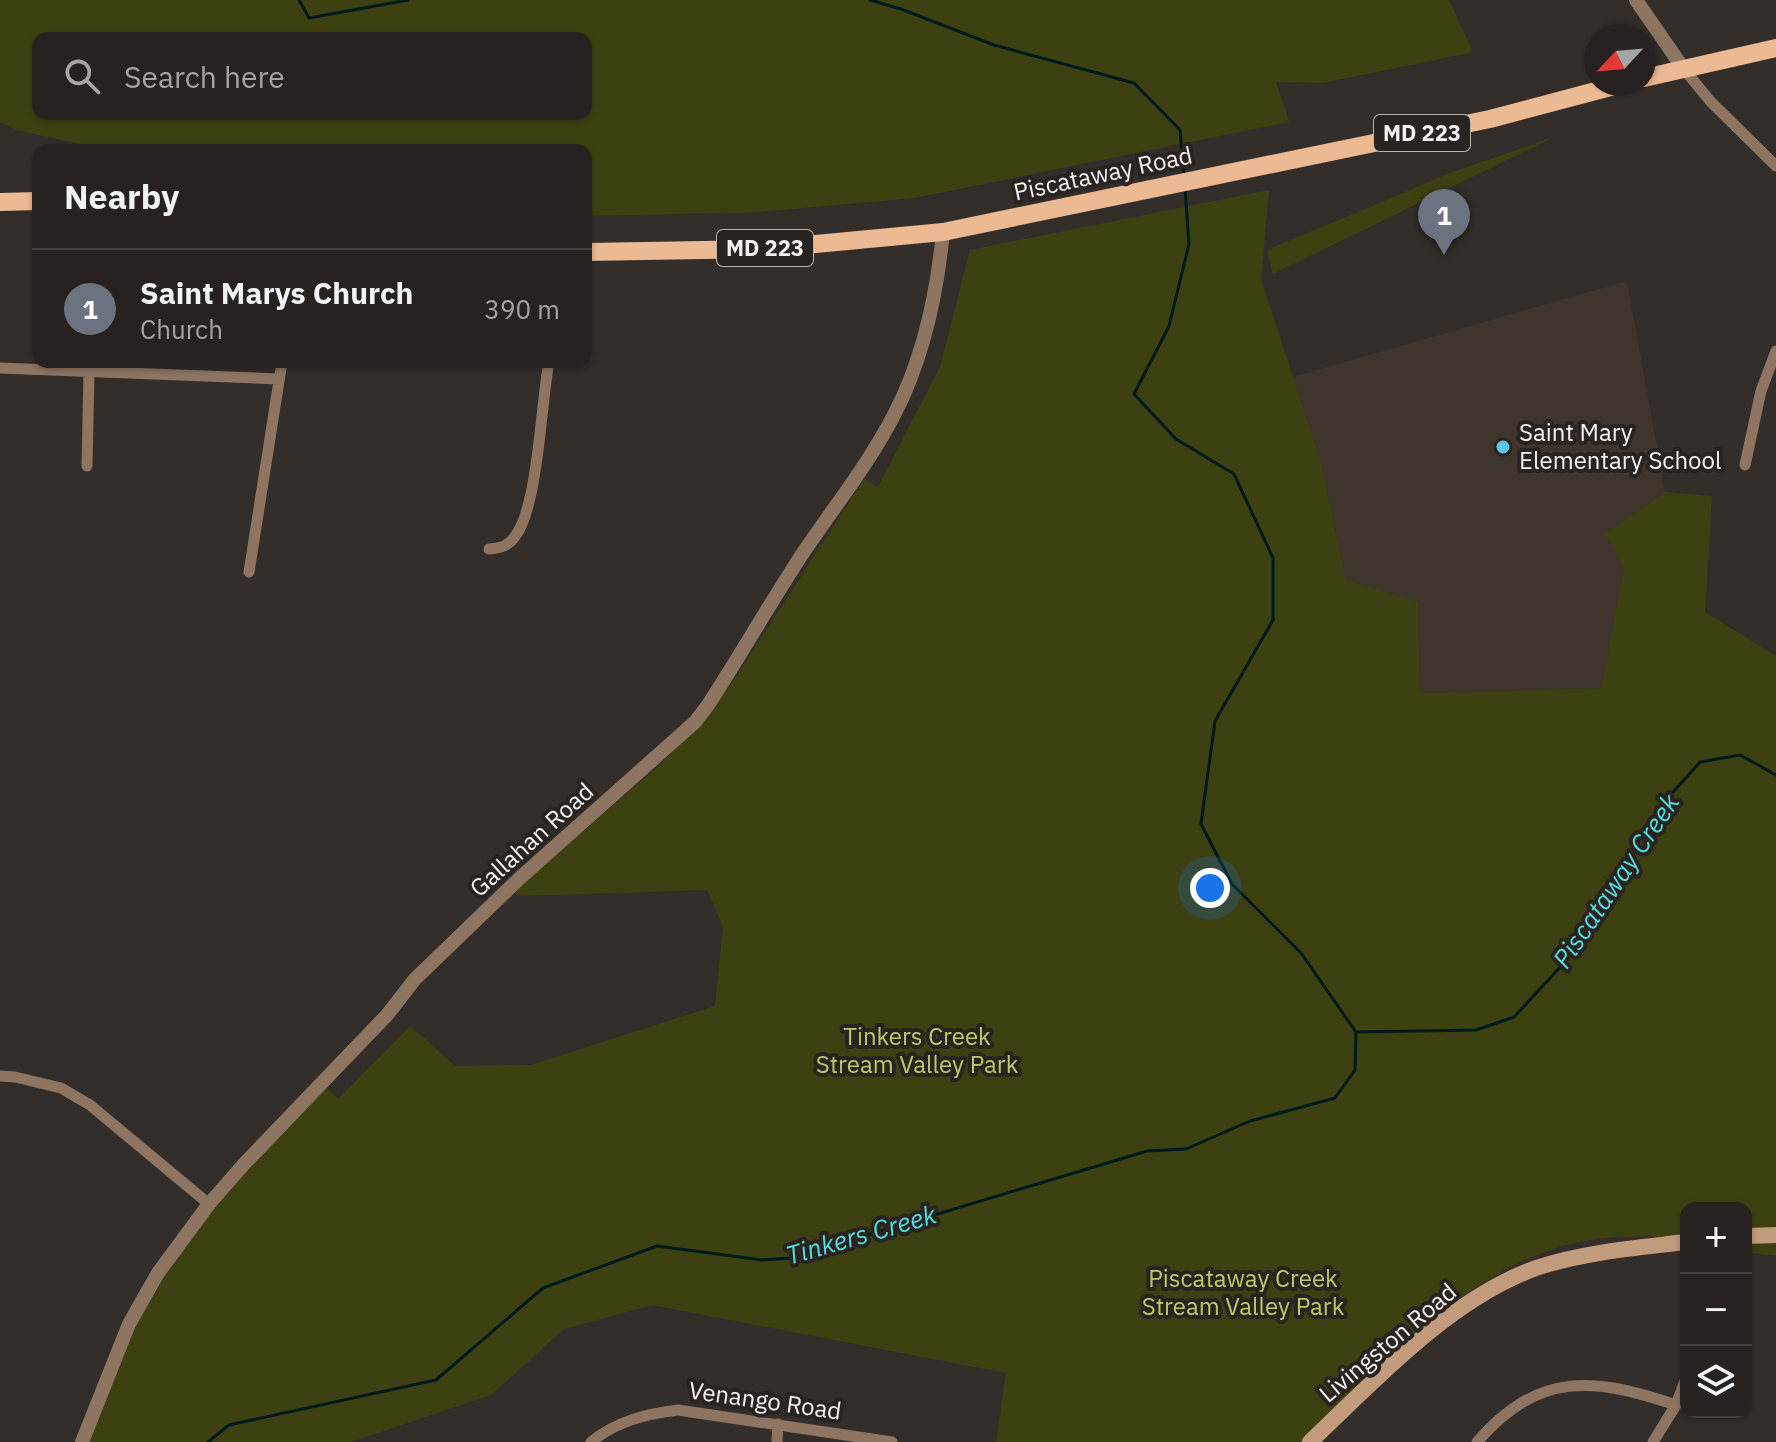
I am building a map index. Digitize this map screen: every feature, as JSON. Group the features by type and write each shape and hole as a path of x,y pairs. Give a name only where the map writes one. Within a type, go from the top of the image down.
{"main road":[{"path":"1656,75 1776,48"},
{"name":"Piscataway Road","path":"592,252 763,249 943,232 1490,119 1584,94"},
{"path":"0,202 32,201"},
{"path":"1752,1236 1776,1235"},
{"name":"Livingston Road","path":"1310,1442 1434,1330 1463,1308 1512,1279 1558,1261 1680,1243"}],"street":[{"path":"1636,0 1683,68 1711,102 1776,166"},
{"name":"Gallahan Road","path":"82,1442 129,1324 158,1273 209,1204 387,1015 415,979 521,877 695,722 708,705 782,585 858,475 894,415 922,342 943,232"},
{"path":"1745,465 1761,391 1776,351"},
{"path":"0,368 279,379"},
{"path":"249,572 281,368"},
{"path":"489,549 502,548 511,542 523,524 548,368"},
{"path":"87,466 89,372"},
{"path":"0,1076 61,1088 90,1105 209,1204"},
{"path":"1477,1442 1503,1415 1528,1399 1581,1383 1616,1387 1676,1405"},
{"path":"1653,1442 1680,1394"},
{"name":"Venango Road","path":"591,1442 605,1431 630,1420 678,1410 892,1442"},
{"path":"777,1442 778,1424"}],"shaded area":[{"path":"1627,281 1665,492 1606,534 1624,568 1601,688 1420,693 1418,602 1346,580 1321,462 1293,377"}],"green space":[{"path":"0,0 1449,0 1473,52 1323,83 1276,82 1289,122 914,198 759,212 592,216 592,144 80,144 16,130 0,122"},
{"path":"1554,137 1273,274 1267,250 1453,172"},
{"path":"1269,190 1261,279 1321,462 1346,580 1418,602 1420,693 1601,688 1624,568 1605,534 1665,492 1712,496 1705,612 1776,656 1776,1256 1752,1253 1752,1202 1680,1202 1680,1241 1625,1236 1570,1244 1519,1262 1473,1289 1429,1323 1306,1442 996,1442 1006,1373 653,1305 564,1329 491,1395 351,1442 87,1442 137,1317 153,1297 188,1234 324,1085 338,1099 410,1026 455,1066 531,1065 715,1006 723,926 707,890 518,896 514,892 666,759 707,716 734,680 864,479 878,487 940,367 970,250"}],"waterway":[{"name":"Piscataway Creek","path":"299,0 309,18 408,0"},
{"name":"Piscataway Creek","path":"870,0 994,45 1134,83 1180,130 1184,176"},
{"name":"Piscataway Creek","path":"1185,188 1189,244 1169,326 1134,394 1176,439 1234,474 1273,558 1273,620 1215,721 1201,824 1232,884 1301,953 1356,1032"},
{"name":"Piscataway Creek","path":"1356,1032 1476,1030 1514,1017 1564,963 1598,904 1667,799 1700,762 1740,755 1776,775"},
{"name":"Tinkers Creek","path":"208,1442 229,1425 436,1380 543,1288 657,1246 762,1260 791,1258 1147,1151 1186,1149 1250,1121 1335,1098 1355,1070 1356,1032"}],"place":[{"name":"Saint Marys Church","path":"1444,255"},
{"name":"Saint Mary Elementary School","path":"1503,447"}],"park label":[{"name":"Tinkers Creek Stream Valley Park","path":"917,1051"},
{"name":"Piscataway Creek Stream Valley Park","path":"1243,1293"}]}
